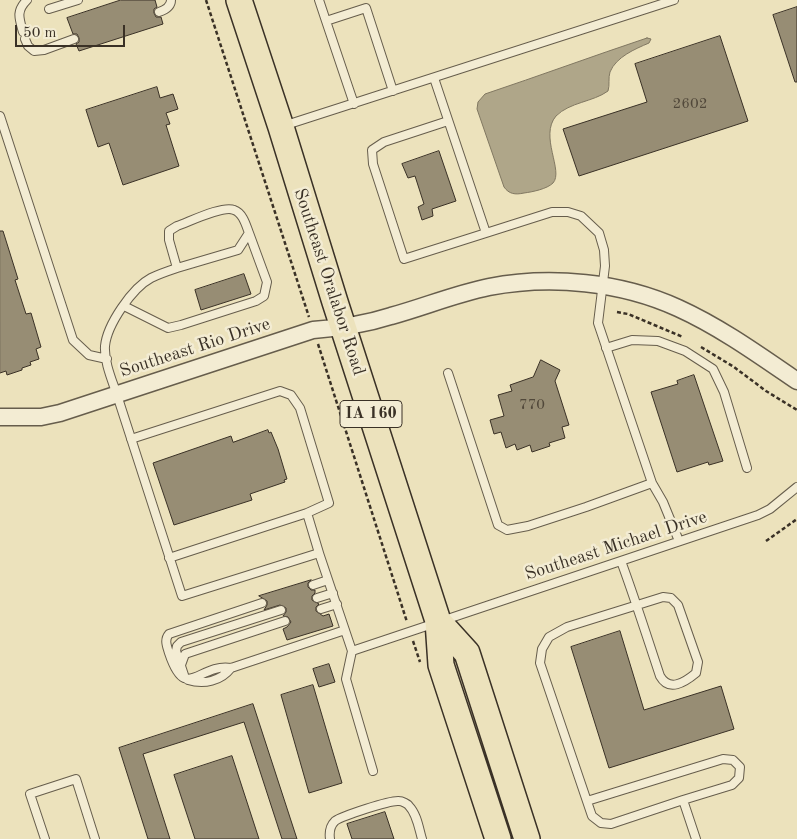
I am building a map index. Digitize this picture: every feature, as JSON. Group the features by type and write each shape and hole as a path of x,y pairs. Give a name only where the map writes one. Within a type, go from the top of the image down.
{"main road":[{"name":"Southeast Oralabor Road","path":"239,0 438,622 441,665 498,839"},
{"name":"Southeast Oralabor Road","path":"438,622 467,653 528,839"}],"street":[{"name":"Southeast Rio Drive","path":"0,417 41,417 60,413 313,330 344,327 390,317 452,296 490,287 554,282 603,286 655,299 677,308 728,336 797,381"}],"lane":[{"path":"27,0 20,6 19,19 28,46 34,51 44,50 74,39"},
{"path":"49,9 78,0"},
{"path":"159,12 168,8 171,0"},
{"path":"319,0 354,104"},
{"path":"281,127 674,0"},
{"path":"326,21 366,8 393,91"},
{"path":"434,78 486,233"},
{"path":"0,116 73,340 89,355 107,359"},
{"path":"448,121 384,142 372,150 373,164 404,259 552,212 568,212 581,216 599,233 604,250 605,266 598,323 652,483 663,502 679,542"},
{"path":"124,306 168,328 181,326 256,301 264,296 267,282 244,219 236,210 227,208 169,230 169,240 177,268"},
{"path":"249,233 238,250 150,278 130,297 110,328 105,346 107,359 182,596 319,553"},
{"path":"606,348 632,340 658,341 685,351 713,369 724,392 748,468"},
{"path":"448,373 498,525 507,530 528,526 652,483"},
{"path":"131,439 280,391 292,395 300,408 329,503 307,513 169,558"},
{"name":"Southeast Michael Drive","path":"352,651 764,512 797,487"},
{"path":"307,513 352,651 346,679 373,771"},
{"path":"587,801 723,759 733,760 740,767 739,778 732,784 611,824 601,824 592,816 540,663 542,649 549,636 567,627 636,605 663,596 672,598 678,605 698,662 696,673 688,680 672,685 664,683 660,676 636,605 621,561"},
{"path":"313,585 328,580"},
{"path":"317,598 333,593"},
{"path":"187,680 176,669 171,658 166,643 166,638 169,634 262,603"},
{"path":"321,609 336,604"},
{"path":"187,680 176,651 177,646 181,642 281,610"},
{"path":"180,665 185,654 285,621"},
{"path":"187,680 221,666 231,668 345,630"},
{"path":"45,839 30,794 76,779 95,839"},
{"path":"683,800 696,839"},
{"path":"330,839 329,830 335,822 343,817 388,802 399,801 409,806 415,815 422,839"}],"path":[{"path":"206,0 422,669"},
{"path":"766,541 797,519"}],"shaded area":[{"path":"647,38 651,39 649,43 626,54 613,67 609,74 608,91 596,98 568,108 556,116 551,124 550,133 550,143 556,170 556,177 553,183 539,190 521,194 508,191 504,187 477,109 478,102 485,94"}],"building":[{"path":"121,0 155,0 157,7 154,9 154,13 156,17 161,17 163,24 79,51 76,44 79,42 79,38 77,34 73,34 67,18"},
{"path":"797,7 797,82 795,82 773,15"},
{"path":"720,36 748,121 579,176 563,129 647,102 635,64"},
{"path":"157,87 160,98 173,94 178,109 166,113 170,124 166,125 179,166 123,185 109,143 98,147 86,110"},
{"path":"439,151 456,201 432,209 433,216 422,220 418,207 424,204 415,176 408,178 402,164"},
{"path":"0,231 3,231 18,279 15,280 26,314 31,313 41,347 36,349 39,359 30,362 31,365 22,368 22,370 7,375 6,371 0,373"},
{"path":"244,274 251,294 201,310 195,290"},
{"path":"541,360 560,370 555,381 569,425 562,427 565,438 549,443 550,446 532,452 530,445 517,450 515,444 506,448 501,432 494,434 490,420 504,416 498,395 512,391 510,385 533,377"},
{"path":"694,375 723,461 709,465 708,462 677,472 651,392 678,384 677,381"},
{"path":"268,430 269,433 271,432 278,449 287,479 284,480 285,482 250,494 252,500 174,525 153,463 231,436 233,442"},
{"path":"311,580 308,583 308,587 311,590 315,590 312,600 319,604 316,607 316,611 323,616 329,614 333,626 287,640 283,629 291,622 288,617 283,616 286,608 280,605 264,610 267,601 259,596"},
{"path":"620,631 644,710 721,686 734,729 609,768 571,647"},
{"path":"329,664 335,682 319,687 313,669"},
{"path":"313,685 342,783 309,793 281,695"},
{"path":"253,704 297,839 282,839 244,722 143,754 170,839 148,839 119,748"},
{"path":"232,756 259,839 195,839 174,775"},
{"path":"385,812 394,839 352,839 347,824"}]}
